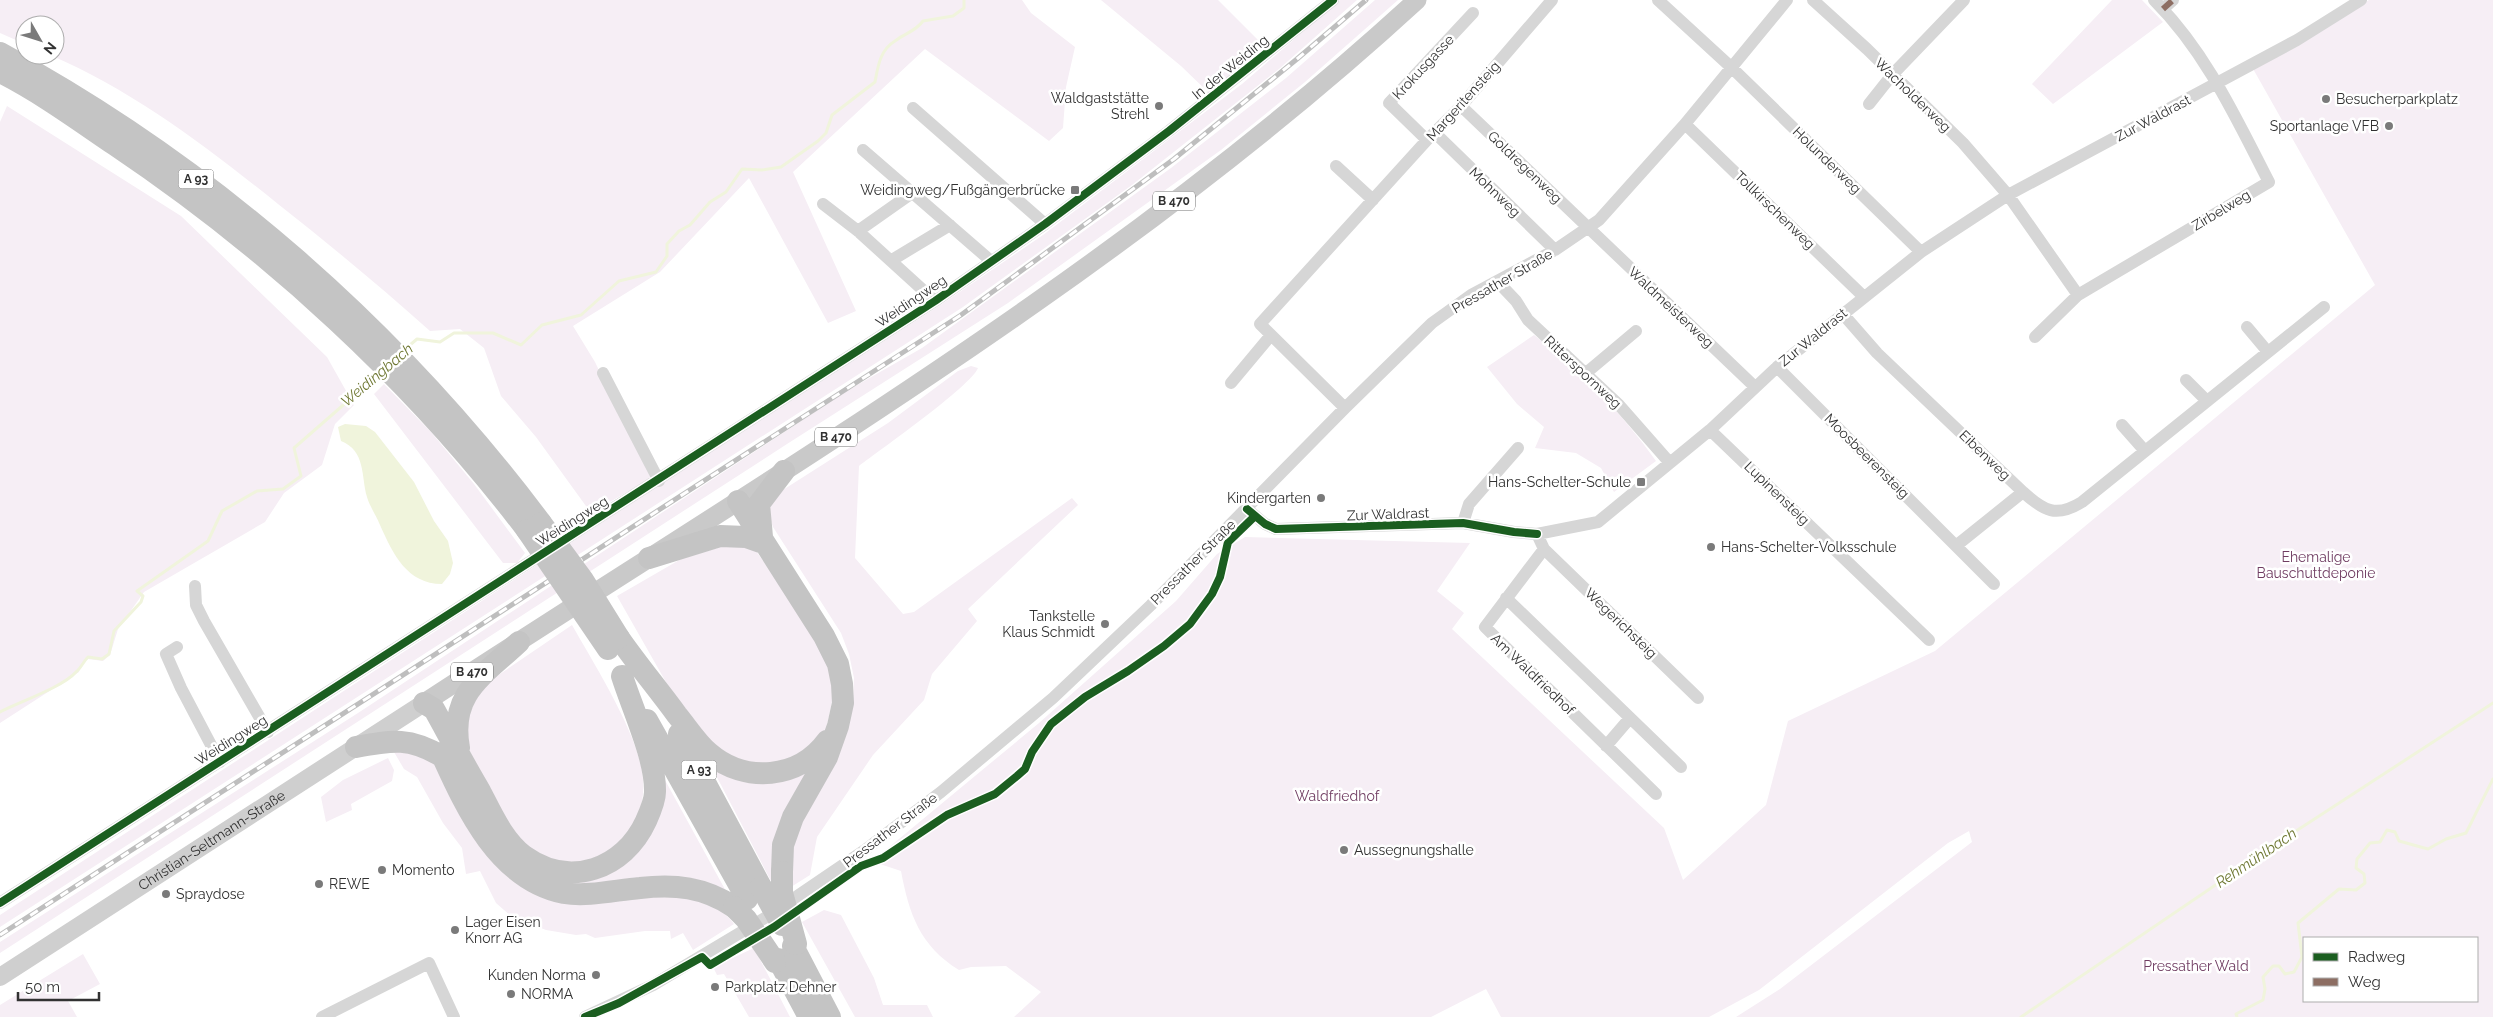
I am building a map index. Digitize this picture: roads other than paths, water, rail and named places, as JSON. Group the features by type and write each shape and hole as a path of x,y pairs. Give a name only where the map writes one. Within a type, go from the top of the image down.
{"highway":[{"name":"A 93","path":"0,53 48,79 102,113 201,183 301,263 366,337 408,378 497,491 534,527 627,666 693,758 747,898 789,954 830,1017"},
{"name":"A 93","path":"0,72 99,134 206,210 366,337"},
{"path":"762,543 759,504 784,471"},
{"path":"738,501 762,543 824,636 838,664 843,703 838,726 827,757 793,817 783,846 782,893 789,954"},
{"path":"649,558 720,536 746,538 762,543"},
{"path":"519,642 469,689 457,716 452,758 486,838 507,863 526,879 565,893 590,893 669,885 691,887 718,896 747,898 746,919 789,954"},
{"path":"627,666 709,753 730,766 755,774 779,773 805,763 824,746 838,726"},
{"path":"424,703 424,716 505,837 524,855 539,865 561,872 588,871 607,865 625,852 640,834 650,814 655,793 652,768 627,666"},
{"path":"356,747 390,741 404,741 452,758"},
{"name":"A 93","path":"789,954 793,988 809,1017"}],"main road":[{"name":"B 470","path":"424,703 738,501 990,334 1149,220 1303,100 1417,0"},
{"name":"Christian-Seltmann-Straße","path":"0,977 424,703"}],"street":[{"name":"Margeritensteig","path":"1271,335 1260,324 1431,136 1461,106 1552,0"},
{"name":"Holunderweg","path":"1658,0 1732,68 1921,252"},
{"name":"Pressather Straße","path":"585,1017 653,985 754,925 864,850 941,792 1053,698 1151,605 1345,408 1432,323 1471,295 1556,250 1588,228 1614,204 1685,124 1787,0"},
{"name":"Wacholderweg","path":"1813,0 1963,144 2008,195"},
{"path":"1869,104 1892,75 1964,0"},
{"path":"2173,0 2159,4 2194,45 2217,84"},
{"name":"Zur Waldrast","path":"1247,509 1265,524 1276,529 1463,523 1537,534 1598,522 1710,430 1776,367 1863,296 1921,252 2008,195 2304,36 2361,0"},
{"name":"In der Weiding","path":"1148,146 1327,2"},
{"name":"Krokusgasse","path":"1431,136 1389,103 1473,13"},
{"name":"Zirbelweg","path":"2035,337 2078,295 2269,182 2217,84"},
{"name":"Goldregenweg","path":"1461,106 1588,228"},
{"path":"913,108 1045,224"},
{"name":"Tollkirschenweg","path":"1685,124 1863,296"},
{"name":"Mohnweg","path":"1431,136 1556,250"},
{"name":"Weidingweg","path":"0,904 659,481 935,301 1045,224 1148,146"},
{"path":"863,150 991,261"},
{"path":"1336,166 1373,200"},
{"path":"858,231 912,193"},
{"path":"2008,195 2078,295"},
{"name":"Weidingweg","path":"824,204 892,260 935,301"},
{"path":"892,260 950,225"},
{"name":"Waldmeisterweg","path":"1588,228 1754,386"},
{"name":"Ritterspornweg","path":"1497,281 1516,301 1528,320 1619,405 1670,463"},
{"name":"Eibenweg","path":"1842,313 1877,353 2023,492 2047,509 2055,512 2069,510 2082,502 2206,400 2324,307"},
{"path":"2247,326 2268,352"},
{"path":"1586,374 1636,331"},
{"path":"1231,383 1271,335 1345,408"},
{"name":"Moosbeerensteig","path":"1776,367 1957,545 1994,584"},
{"path":"603,373 659,481"},
{"path":"2186,380 2206,400"},
{"path":"2122,426 2145,451"},
{"name":"Lupinensteig","path":"1710,430 1929,640"},
{"path":"1463,523 1469,504 1518,448"},
{"path":"1957,545 2023,492"},
{"path":"1537,534 1544,549"},
{"name":"Am Waldfriedhof","path":"1544,549 1485,627 1656,794"},
{"name":"Wegerichsteig","path":"1544,549 1698,698"},
{"name":"Weidingweg","path":"194,586 196,605 204,622 268,732"},
{"path":"1506,598 1681,767"},
{"name":"Weidingweg","path":"177,647 166,654 181,688 220,762"},
{"path":"1606,746 1630,718"},
{"path":"322,1017 429,963 454,1017"}],"waterway":[{"name":"Weidingbach","path":"403,351 417,339 440,342 454,333 493,333 521,345 542,325 581,315 619,281 656,272 667,256 667,244 679,231 690,225 710,202 726,192 742,169 762,170 781,167 818,141 826,133 832,115 875,82 880,59 890,45 917,28 923,21 953,16 964,8 964,0"},
{"name":"Weidingbach","path":"0,712 70,678 88,657 102,659 109,654 114,631 141,602 143,596 137,591 208,541 222,511 257,491 283,489 301,476 294,448 380,373"},
{"name":"Rehmühlbach","path":"2021,1017 2273,846 2493,703"},
{"path":"2237,1017 2236,1014 2263,1000 2265,989 2263,977 2273,966 2279,966 2285,974 2294,972 2302,957 2298,923 2339,889 2356,890 2365,883 2364,874 2356,868 2357,859 2370,843 2380,842 2387,830 2395,832 2399,841 2428,849 2446,839 2466,833 2493,779"}],"railway":[{"path":"0,935 961,315 1174,159 1366,0"}],"place":[{"name":"Besucherparkplatz","path":"2326,99"},
{"name":"Waldgaststätte Strehl","path":"1159,106"},
{"name":"Sportanlage VFB","path":"2389,126"},
{"name":"Weidingweg/Fußgängerbrücke","path":"1075,190"},
{"name":"Hans-Schelter-Schule","path":"1641,482"},
{"name":"Kindergarten","path":"1321,498"},
{"name":"Hans-Schelter-Volksschule","path":"1711,547"},
{"name":"Tankstelle Klaus Schmidt","path":"1105,624"},
{"name":"Aussegnungshalle","path":"1344,850"},
{"name":"Momento","path":"382,870"},
{"name":"REWE","path":"319,884"},
{"name":"Spraydose","path":"166,894"},
{"name":"Lager Eisen Knorr AG","path":"455,930"},
{"name":"Kunden Norma","path":"596,975"},
{"name":"Parkplatz Dehner","path":"715,987"},
{"name":"NORMA","path":"511,994"}],"park label":[{"name":"Ehemalige Bauschuttdeponie","path":"2316,566"},
{"name":"Waldfriedhof","path":"1337,796"},
{"name":"Pressather Wald","path":"2196,966"}]}
